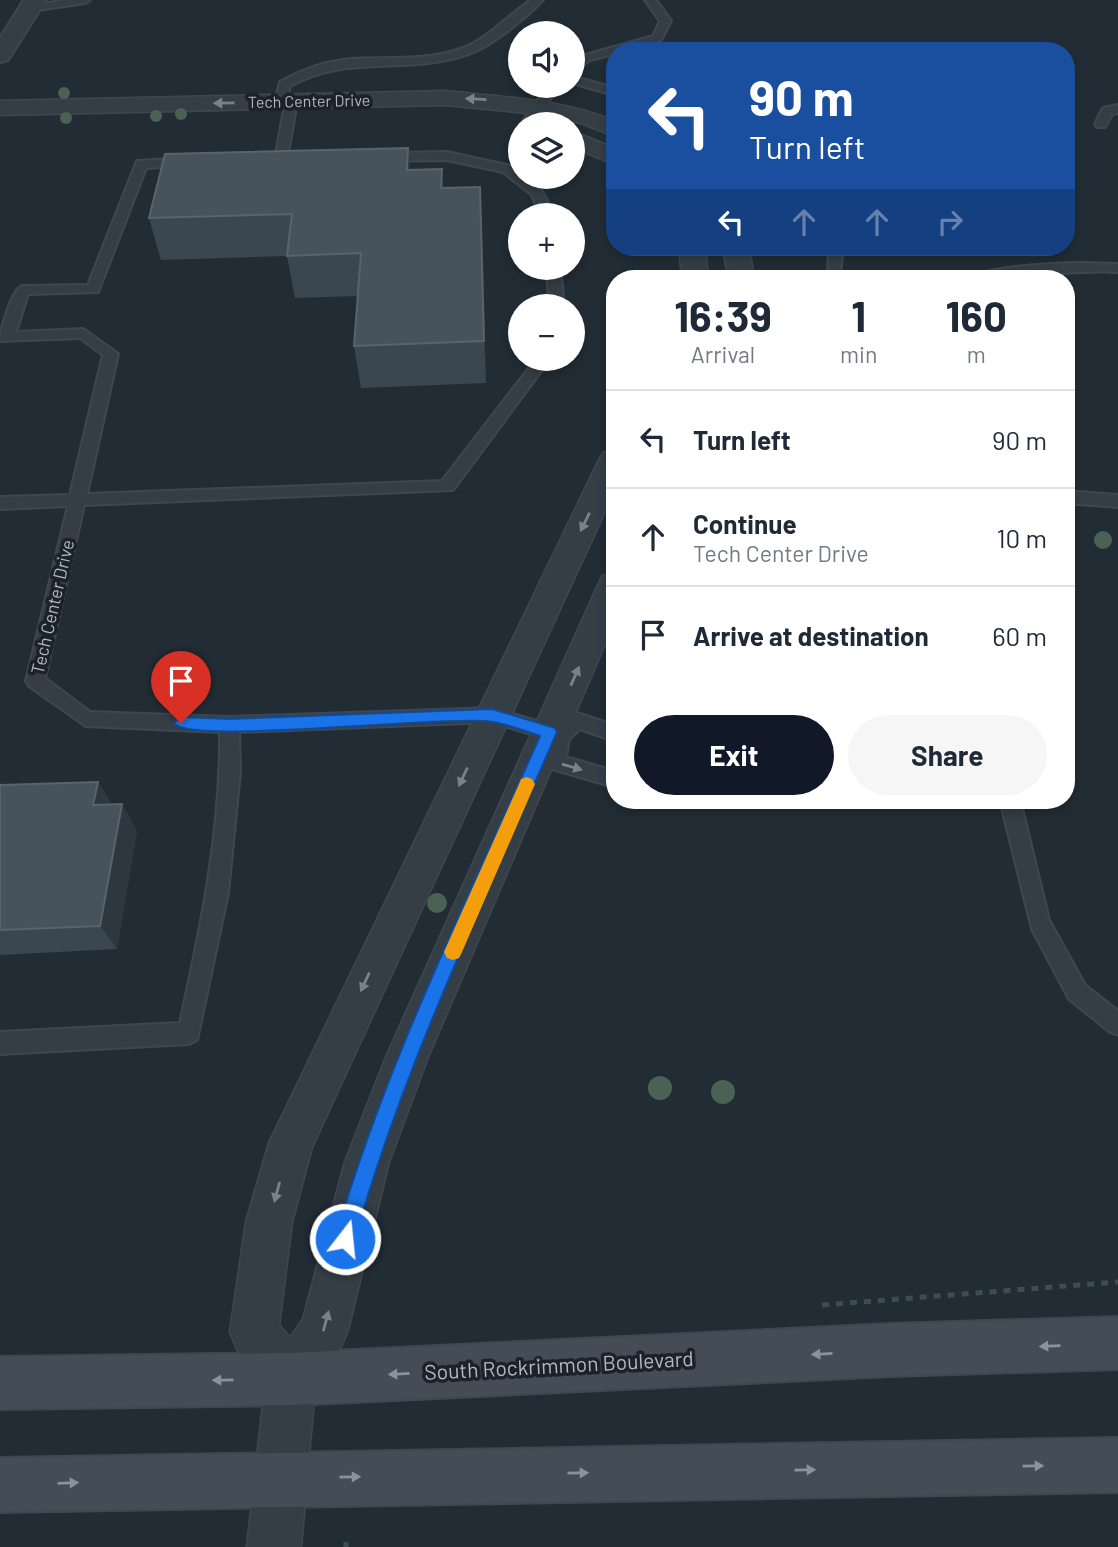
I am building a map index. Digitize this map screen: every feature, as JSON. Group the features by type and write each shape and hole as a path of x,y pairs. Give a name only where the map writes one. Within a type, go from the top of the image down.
{"main road":[{"name":"South Rockrimmon Boulevard","path":"0,1383 291,1379 891,1350 1118,1343"},
{"path":"0,1485 1118,1465"}],"street":[{"path":"0,55 33,4"},
{"name":"Tech Center Drive","path":"0,108 286,108 442,118 508,119"},
{"name":"Tech Center Drive","path":"0,128 286,108"},
{"name":"Tech Center Drive","path":"585,118 606,126"},
{"path":"585,144 606,154"},
{"path":"291,1379 254,1332 269,1222 290,1143 606,477"},
{"path":"274,1547 291,1379 324,1330 367,1161 407,1057 555,734 606,605"}],"lane":[{"path":"33,4 85,0"},
{"path":"281,159 286,108 284,84 300,73 325,65 403,61 463,52 488,38 538,0"},
{"path":"643,42 657,38 666,21 650,0"},
{"path":"585,59 606,52"},
{"path":"585,83 606,90"},
{"path":"533,112 544,98"},
{"path":"1101,124 1107,111 1118,109"},
{"path":"369,157 447,156 507,169 538,193 542,203"},
{"path":"3,337 22,289 93,289 141,164 205,162"},
{"path":"1031,270 1084,265 1118,268"},
{"name":"Tech Center Drive","path":"3,337 83,333 111,354 35,681 86,719 229,725 492,715 555,734"},
{"path":"0,503 447,486 490,424 534,371"},
{"path":"1075,498 1118,501"},
{"path":"606,730 577,721 555,734 556,762 606,777"},
{"path":"0,1043 189,1033 218,893 230,772 229,725"},
{"path":"1012,809 1039,922 1077,992 1118,1025"}],"building":[{"path":"408,148 407,170 442,169 441,188 480,187 484,341 354,346 361,253 287,256 292,214 149,218 165,154"},
{"path":"98,782 93,805 122,804 100,926 0,930 0,785"}],"slow traffic":[{"path":"453,952 527,784"}],"route":[{"path":"181,723 229,725 492,715 550,732 407,1057 367,1161 345,1239"}]}
